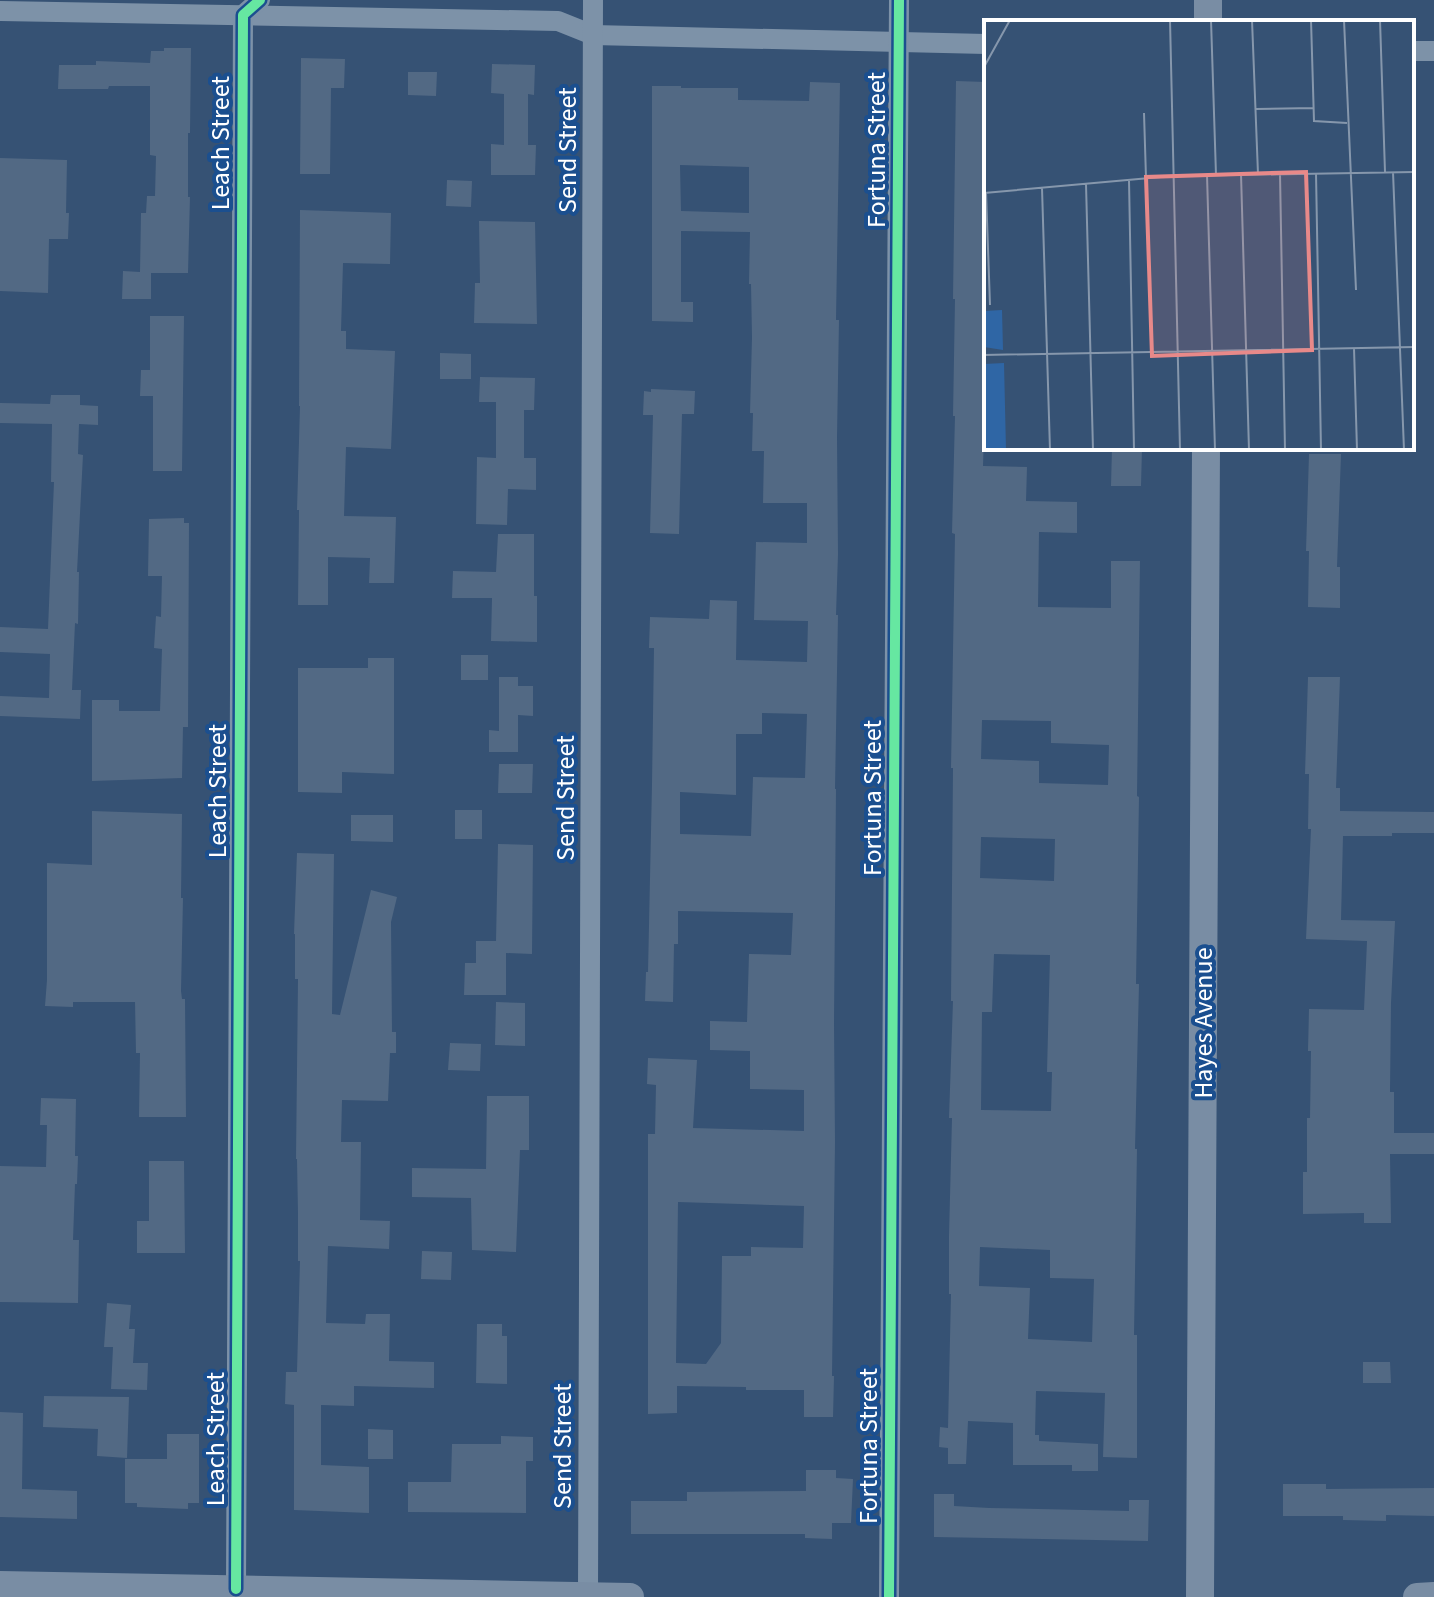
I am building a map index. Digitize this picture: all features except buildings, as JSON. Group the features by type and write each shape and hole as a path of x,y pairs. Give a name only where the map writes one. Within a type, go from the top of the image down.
{"street":[{"path":"243,15 260,0"},
{"name":"Send Street","path":"588,1596 593,0"},
{"name":"Fortuna Street","path":"889,1597 899,0"},
{"path":"0,11 558,21 593,35 984,44"},
{"name":"Leach Street","path":"236,1589 243,15"},
{"name":"Hayes Avenue","path":"1200,1597 1206,450"},
{"path":"0,1585 630,1597"},
{"path":"1417,1597 1434,1597"}],"cycle path":[{"path":"236,1589 243,15 260,0"},
{"path":"889,1597 899,0"}]}
